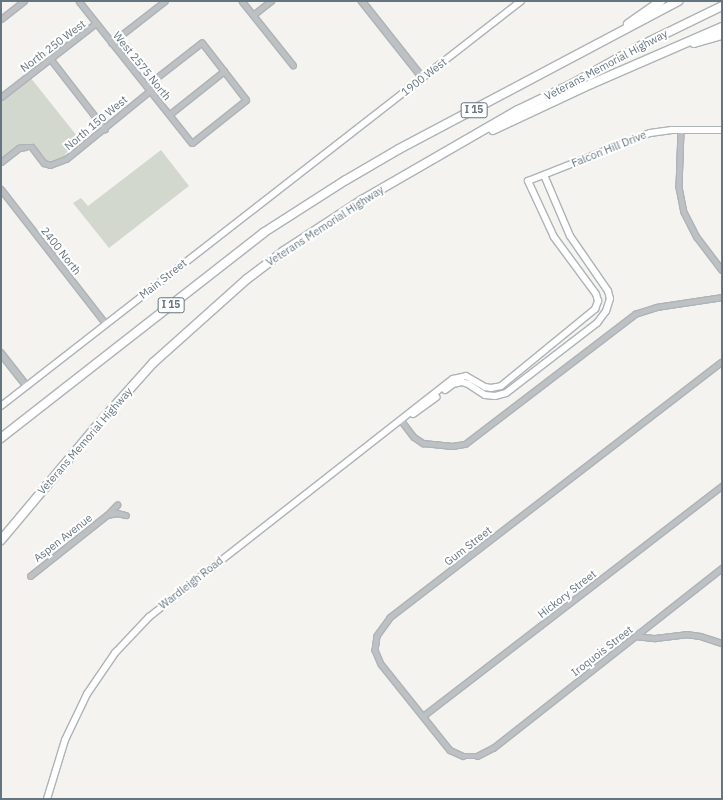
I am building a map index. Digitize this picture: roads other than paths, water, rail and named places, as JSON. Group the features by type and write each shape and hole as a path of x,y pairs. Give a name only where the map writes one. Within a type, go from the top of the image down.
{"highway":[{"path":"603,42 661,1"},
{"name":"Veterans Memorial Highway","path":"1,438 263,233 346,180 399,149 678,1"},
{"name":"Veterans Memorial Highway","path":"1,540 94,429 153,363 247,279 284,251 362,200 467,142 518,110 574,83 638,47 722,6"},
{"path":"467,142 591,84 722,27"},
{"path":"665,52 722,35"}],"main road":[{"name":"1900 West","path":"326,153 521,1"},
{"name":"Falcon Hill Drive","path":"401,420 456,377 469,377 488,388 503,385 596,307 598,301 596,294 554,237 525,182 630,139 657,131 722,130"},
{"name":"Main Street","path":"1,406 326,153"},
{"path":"401,420 417,412 456,383 468,384 478,392 488,396 506,393 597,323 604,314 609,302 608,291 570,236 544,175"},
{"name":"Wardleigh Road","path":"47,799 62,746 80,706 104,667 130,635 164,604 401,420"}],"street":[{"path":"1,19 24,1"},
{"name":"West 2575 North","path":"79,1 111,43 148,85 192,142 246,100 224,71"},
{"path":"111,43 165,1"},
{"path":"242,1 293,66"},
{"path":"253,15 271,1"},
{"path":"362,1 423,78"},
{"name":"North 250 West","path":"1,97 96,23"},
{"path":"148,85 202,43 224,71 170,114"},
{"path":"50,58 105,128"},
{"name":"North 150 West","path":"1,162 20,148 26,147 32,148 44,163 50,165 66,159 151,90"},
{"path":"681,130 679,187 684,212 693,231 722,268"},
{"name":"2400 North","path":"1,189 106,324"},
{"path":"401,420 414,437 423,443 456,446 465,444 635,314 656,307 722,297"},
{"path":"1,353 27,386"},
{"name":"Gum Street","path":"493,748 476,756 463,756 450,750 381,664 375,650 377,636 386,622 722,362"},
{"name":"Hickory Street","path":"423,716 722,486"},
{"name":"Aspen Avenue","path":"30,576 107,515 117,505"},
{"name":"Aspen Avenue","path":"107,515 116,513 126,516"},
{"name":"Iroquois Street","path":"493,748 722,568"},
{"path":"635,636 655,638 686,634 700,636 722,644"}]}
